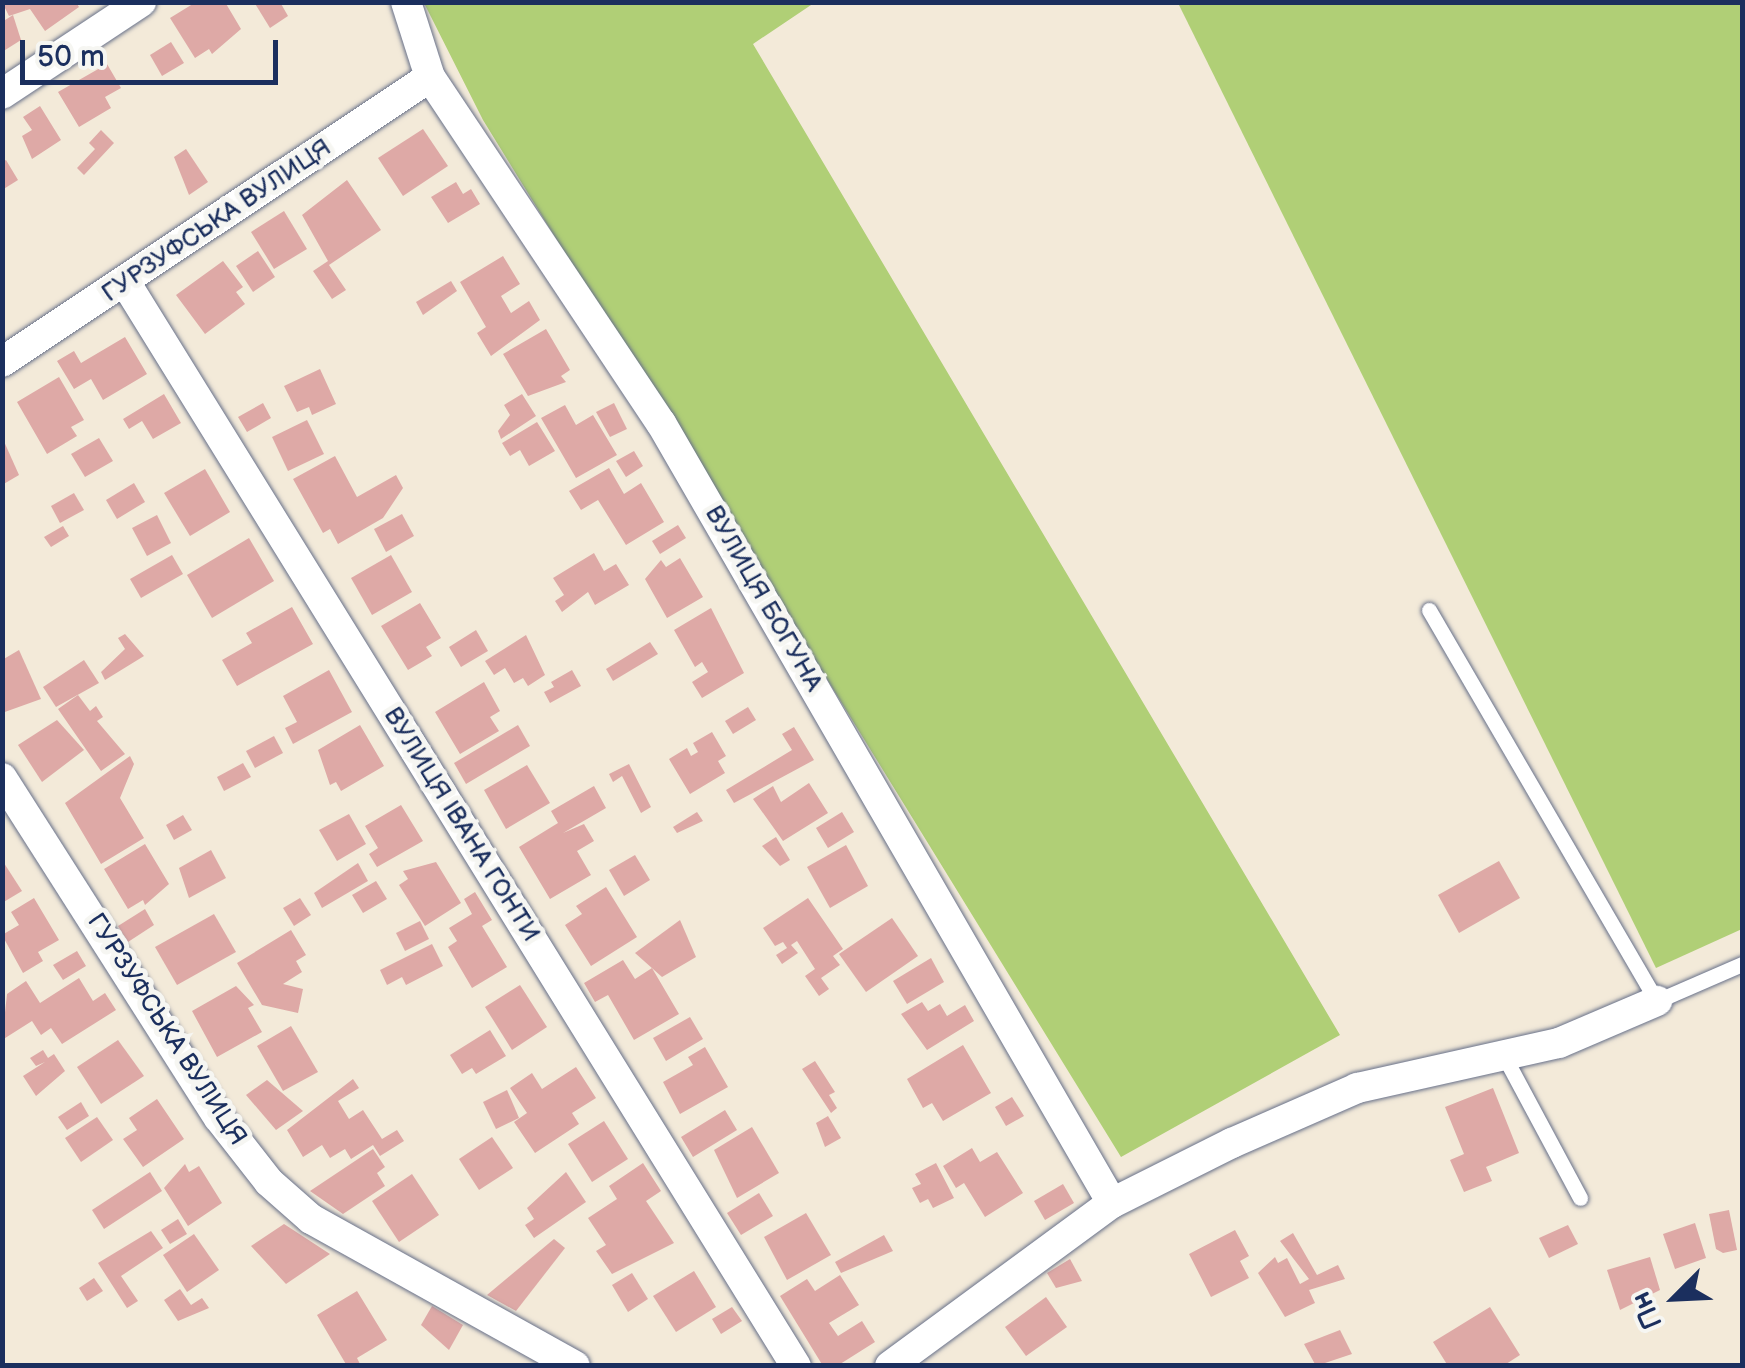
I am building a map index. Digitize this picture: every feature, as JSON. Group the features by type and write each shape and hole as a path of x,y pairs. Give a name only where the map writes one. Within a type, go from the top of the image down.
{"street":[{"path":"2,94 141,2"},
{"name":"ВУЛИЦЯ БОГУНА","path":"406,2 430,77 661,424 1112,1203"},
{"name":"ГУРЗУФСЬКА ВУЛИЦЯ","path":"2,362 127,285 430,77"},
{"name":"ВУЛИЦЯ ІВАНА ГОНТИ","path":"127,285 796,1366"},
{"name":"ГУРЗУФСЬКА ВУЛИЦЯ","path":"2,778 219,1118 269,1182 311,1219 574,1366"},
{"path":"890,1366 1112,1203 1357,1088 1559,1043 1656,1001"}],"lane":[{"path":"1429,610 1656,1001 1742,964"},
{"path":"1504,1056 1580,1198"}],"green space":[{"path":"424,3 814,3 753,44 1340,1035 1121,1157 483,120"},
{"path":"1178,3 1742,3 1742,929 1656,968"}],"building":[{"path":"2,2 76,2 79,7 45,31 30,9 9,16"},
{"path":"196,2 225,2 241,29 212,54 209,49 195,58 170,18"},
{"path":"254,2 280,2 288,16 270,28"},
{"path":"13,15 21,40 2,52 2,22"},
{"path":"171,42 184,63 162,76 150,55"},
{"path":"107,64 121,88 105,97 111,108 79,127 58,92"},
{"path":"40,106 61,140 32,159 22,136 32,130 23,117"},
{"path":"423,129 448,166 403,196 378,158"},
{"path":"101,130 114,143 84,175 77,168 95,149 89,143"},
{"path":"186,149 208,182 189,195 174,157"},
{"path":"6,160 18,180 2,190 2,162"},
{"path":"347,180 381,230 329,265 346,290 332,299 313,271 328,261 302,215"},
{"path":"456,182 463,194 471,189 480,204 448,223 431,197"},
{"path":"284,211 307,249 274,269 251,232"},
{"path":"258,251 275,277 253,292 236,266"},
{"path":"503,256 520,284 501,296 511,313 529,301 540,320 491,356 477,333 486,327 460,282"},
{"path":"223,261 243,287 236,292 245,304 205,334 176,295"},
{"path":"451,281 457,291 423,315 416,302"},
{"path":"546,329 570,370 561,376 566,382 528,396 503,354"},
{"path":"125,337 147,374 103,400 91,379 74,389 57,361 74,351 81,363"},
{"path":"320,369 336,404 312,415 309,407 297,412 284,386"},
{"path":"59,377 84,420 71,427 77,436 47,454 17,402"},
{"path":"164,394 181,423 153,439 142,421 129,429 123,419"},
{"path":"522,394 536,416 501,439 498,431 510,415 504,405"},
{"path":"263,403 271,418 247,432 238,417"},
{"path":"614,403 627,429 610,437 596,412"},
{"path":"565,405 576,425 593,415 617,455 576,478 541,418"},
{"path":"307,420 324,454 288,471 272,437"},
{"path":"537,422 555,451 529,466 520,450 510,456 502,443"},
{"path":"2,437 19,475 2,485"},
{"path":"99,438 113,461 85,477 71,454"},
{"path":"634,451 643,466 626,477 616,461"},
{"path":"335,456 357,497 396,475 403,488 383,518 338,544 330,529 323,533 293,479"},
{"path":"609,468 624,494 641,483 664,522 626,545 598,500 581,510 569,491"},
{"path":"205,469 230,512 190,536 164,493"},
{"path":"134,483 145,502 117,519 106,500"},
{"path":"74,493 84,510 60,523 51,506"},
{"path":"402,514 414,536 386,552 374,529"},
{"path":"157,515 171,543 147,556 132,528"},
{"path":"678,525 686,538 660,554 652,541"},
{"path":"63,526 69,536 51,547 44,537"},
{"path":"249,538 274,581 212,618 187,575"},
{"path":"594,553 604,571 616,564 629,585 595,605 588,592 562,612 555,601 564,595 553,578"},
{"path":"172,555 183,574 141,598 130,579"},
{"path":"391,555 412,592 372,615 351,578"},
{"path":"680,558 703,597 667,618 645,579 661,560 666,567"},
{"path":"420,603 441,638 426,647 432,656 408,670 381,626"},
{"path":"292,607 313,644 237,686 222,660 252,643 246,633"},
{"path":"711,608 744,673 702,698 692,682 708,672 702,662 695,667 674,630"},
{"path":"476,630 488,651 461,667 449,647"},
{"path":"125,634 144,656 105,680 101,672 125,649 118,638"},
{"path":"526,635 545,675 528,686 523,678 514,683 505,668 494,675 485,661"},
{"path":"650,642 658,654 613,681 606,669"},
{"path":"19,650 41,699 2,713 2,660"},
{"path":"84,660 99,683 56,707 43,687"},
{"path":"329,670 352,712 293,744 285,728 297,722 283,696"},
{"path":"572,670 581,686 550,703 544,692 554,687 551,682"},
{"path":"484,682 500,711 490,717 499,731 460,754 435,712"},
{"path":"78,695 90,711 96,706 103,717 97,721 125,754 101,771 58,709"},
{"path":"748,707 756,720 733,734 725,721"},
{"path":"57,720 84,750 42,782 18,745"},
{"path":"360,725 384,766 341,791 336,782 330,785 318,750"},
{"path":"518,725 530,746 466,784 454,763"},
{"path":"794,727 814,760 734,803 726,790 792,750 782,734"},
{"path":"712,732 726,756 718,761 725,773 690,794 669,759 687,748 691,756 698,752 693,743"},
{"path":"274,736 283,753 255,768 246,751"},
{"path":"130,756 134,764 120,798 144,838 101,864 65,803"},
{"path":"243,763 251,777 224,791 217,777"},
{"path":"629,764 651,807 641,813 622,776 613,782 609,774"},
{"path":"527,765 550,803 506,829 484,790"},
{"path":"809,783 828,813 783,841 753,799 773,786 781,802"},
{"path":"594,786 606,808 563,833 584,824 594,841 577,851 591,875 550,899 519,847 558,823 551,811"},
{"path":"401,805 423,841 377,867 369,854 378,848 365,826"},
{"path":"697,812 703,821 677,833 673,827"},
{"path":"842,812 854,832 828,848 816,828"},
{"path":"349,814 366,844 337,861 319,830"},
{"path":"183,815 192,830 174,840 166,825"},
{"path":"776,837 790,860 780,866 762,846"},
{"path":"145,844 169,884 145,905 143,900 128,909 104,869"},
{"path":"846,845 868,886 830,908 807,867"},
{"path":"211,850 226,878 189,898 179,868"},
{"path":"635,855 650,880 624,896 609,870"},
{"path":"2,860 22,891 2,903"},
{"path":"1499,861 1520,898 1459,933 1438,895"},
{"path":"436,862 461,903 425,926 399,885 408,879 403,871"},
{"path":"358,863 368,881 322,908 314,893"},
{"path":"376,881 387,899 363,913 352,895"},
{"path":"606,887 637,937 591,966 565,925 582,914 576,906"},
{"path":"475,892 492,920 482,926 507,967 472,988 448,947 457,941 449,928 472,914 464,899"},
{"path":"34,898 59,940 38,952 43,961 23,973 2,935 19,925 11,912"},
{"path":"300,898 311,915 294,926 283,908"},
{"path":"808,898 843,949 833,956 840,965 821,978 829,989 819,996 805,976 815,969 797,941 791,945 798,953 782,964 776,955 787,948 783,942 775,946 763,928"},
{"path":"145,909 154,925 128,942 118,926"},
{"path":"214,914 236,952 177,985 155,947"},
{"path":"892,918 918,956 866,992 839,954"},
{"path":"680,920 696,957 662,977 635,953"},
{"path":"420,921 429,939 405,951 396,933"},
{"path":"291,930 306,955 296,961 302,972 283,984 303,989 298,1013 262,1005 237,963"},
{"path":"432,944 443,966 406,985 402,977 387,985 380,970"},
{"path":"77,951 86,966 63,980 53,965"},
{"path":"931,958 944,982 907,1004 893,981"},
{"path":"623,960 635,979 652,968 679,1014 634,1040 608,995 595,1002 584,983"},
{"path":"79,978 93,1001 105,993 116,1010 62,1044 51,1028 41,1035 32,1021 2,1040 7,994 26,981 40,1003"},
{"path":"520,985 547,1027 512,1050 485,1007"},
{"path":"236,986 254,1005 248,1008 262,1032 217,1057 192,1011"},
{"path":"922,1002 928,1011 940,1004 947,1016 965,1005 974,1021 927,1050 901,1014"},
{"path":"690,1017 703,1039 666,1061 653,1038"},
{"path":"291,1026 318,1072 283,1091 257,1046"},
{"path":"490,1030 506,1056 476,1074 472,1068 462,1074 450,1055"},
{"path":"118,1040 144,1076 101,1104 77,1067"},
{"path":"963,1045 991,1093 943,1121 932,1103 923,1108 907,1079"},
{"path":"705,1047 728,1087 680,1114 663,1082 693,1065 688,1057"},
{"path":"43,1050 48,1058 54,1054 65,1071 36,1096 23,1076 45,1062 36,1066 30,1058"},
{"path":"815,1061 835,1092 829,1095 837,1108 831,1113 802,1069"},
{"path":"576,1067 596,1098 572,1113 579,1124 535,1153 514,1122 527,1113 510,1088 532,1073 542,1089"},
{"path":"353,1079 359,1088 338,1101 349,1119 363,1110 382,1139 397,1130 404,1141 380,1156 373,1145 351,1159 345,1149 330,1158 322,1145 303,1157 287,1130"},
{"path":"267,1080 303,1111 276,1130 246,1095"},
{"path":"1493,1088 1519,1153 1486,1167 1492,1181 1464,1192 1450,1160 1464,1154 1445,1107"},
{"path":"507,1090 519,1118 496,1129 483,1102"},
{"path":"1012,1097 1024,1116 1006,1126 995,1107"},
{"path":"157,1099 184,1139 143,1167 123,1139 137,1130 129,1118"},
{"path":"81,1102 89,1116 67,1130 58,1117"},
{"path":"725,1110 737,1130 693,1157 681,1137"},
{"path":"828,1116 841,1138 825,1147 816,1123"},
{"path":"97,1117 113,1140 81,1162 65,1138"},
{"path":"604,1121 628,1159 592,1182 568,1144"},
{"path":"752,1127 779,1173 737,1198 714,1150"},
{"path":"492,1137 513,1168 479,1190 459,1159"},
{"path":"972,1148 980,1162 997,1152 1023,1193 985,1217 964,1183 956,1188 943,1166"},
{"path":"373,1149 385,1167 377,1173 385,1186 343,1214 310,1191"},
{"path":"643,1163 661,1191 646,1201 674,1243 612,1274 596,1251 606,1245 588,1218 617,1199 609,1186"},
{"path":"936,1163 954,1198 933,1208 928,1199 920,1203 912,1188 921,1184 915,1174"},
{"path":"185,1164 189,1172 199,1166 222,1203 188,1226 164,1188"},
{"path":"150,1172 162,1191 104,1229 92,1210"},
{"path":"566,1172 586,1202 534,1238 525,1225 534,1219 527,1208"},
{"path":"412,1174 439,1215 399,1242 372,1201"},
{"path":"1063,1184 1074,1203 1045,1220 1034,1201"},
{"path":"759,1193 773,1216 741,1235 727,1213"},
{"path":"1729,1210 1737,1250 1723,1253 1716,1249 1709,1214"},
{"path":"806,1213 831,1255 787,1280 764,1237"},
{"path":"178,1219 187,1234 170,1244 161,1230"},
{"path":"1695,1223 1706,1258 1675,1269 1663,1234"},
{"path":"284,1224 330,1254 286,1284 251,1246"},
{"path":"1568,1225 1578,1244 1549,1258 1539,1238"},
{"path":"1235,1230 1249,1256 1240,1261 1249,1278 1211,1297 1189,1254"},
{"path":"151,1231 163,1248 121,1276 138,1301 127,1308 98,1263"},
{"path":"1293,1233 1317,1275 1338,1265 1345,1279 1309,1290 1315,1303 1285,1317 1258,1273 1275,1257 1278,1263 1287,1258 1300,1284 1309,1279 1280,1241"},
{"path":"194,1234 219,1270 187,1292 163,1255"},
{"path":"884,1235 893,1251 841,1273 835,1262"},
{"path":"554,1239 565,1248 516,1311 487,1295"},
{"path":"1650,1257 1660,1290 1620,1310 1607,1270"},
{"path":"1070,1259 1082,1281 1056,1288 1047,1273"},
{"path":"694,1271 716,1307 676,1332 653,1296"},
{"path":"632,1273 648,1299 628,1312 612,1285"},
{"path":"840,1275 859,1305 829,1323 838,1336 862,1321 875,1342 837,1366 823,1366 780,1296 807,1279 815,1291"},
{"path":"94,1278 103,1291 87,1301 79,1288"},
{"path":"180,1289 191,1305 202,1298 209,1308 178,1321 164,1300"},
{"path":"357,1291 387,1340 357,1358 361,1366 347,1366 317,1315"},
{"path":"1046,1297 1067,1327 1026,1356 1005,1327"},
{"path":"432,1306 463,1325 449,1350 421,1325"},
{"path":"732,1307 742,1321 721,1334 712,1319"},
{"path":"1490,1307 1520,1355 1503,1366 1448,1366 1433,1342"},
{"path":"1340,1330 1352,1354 1316,1366 1304,1344"}]}
